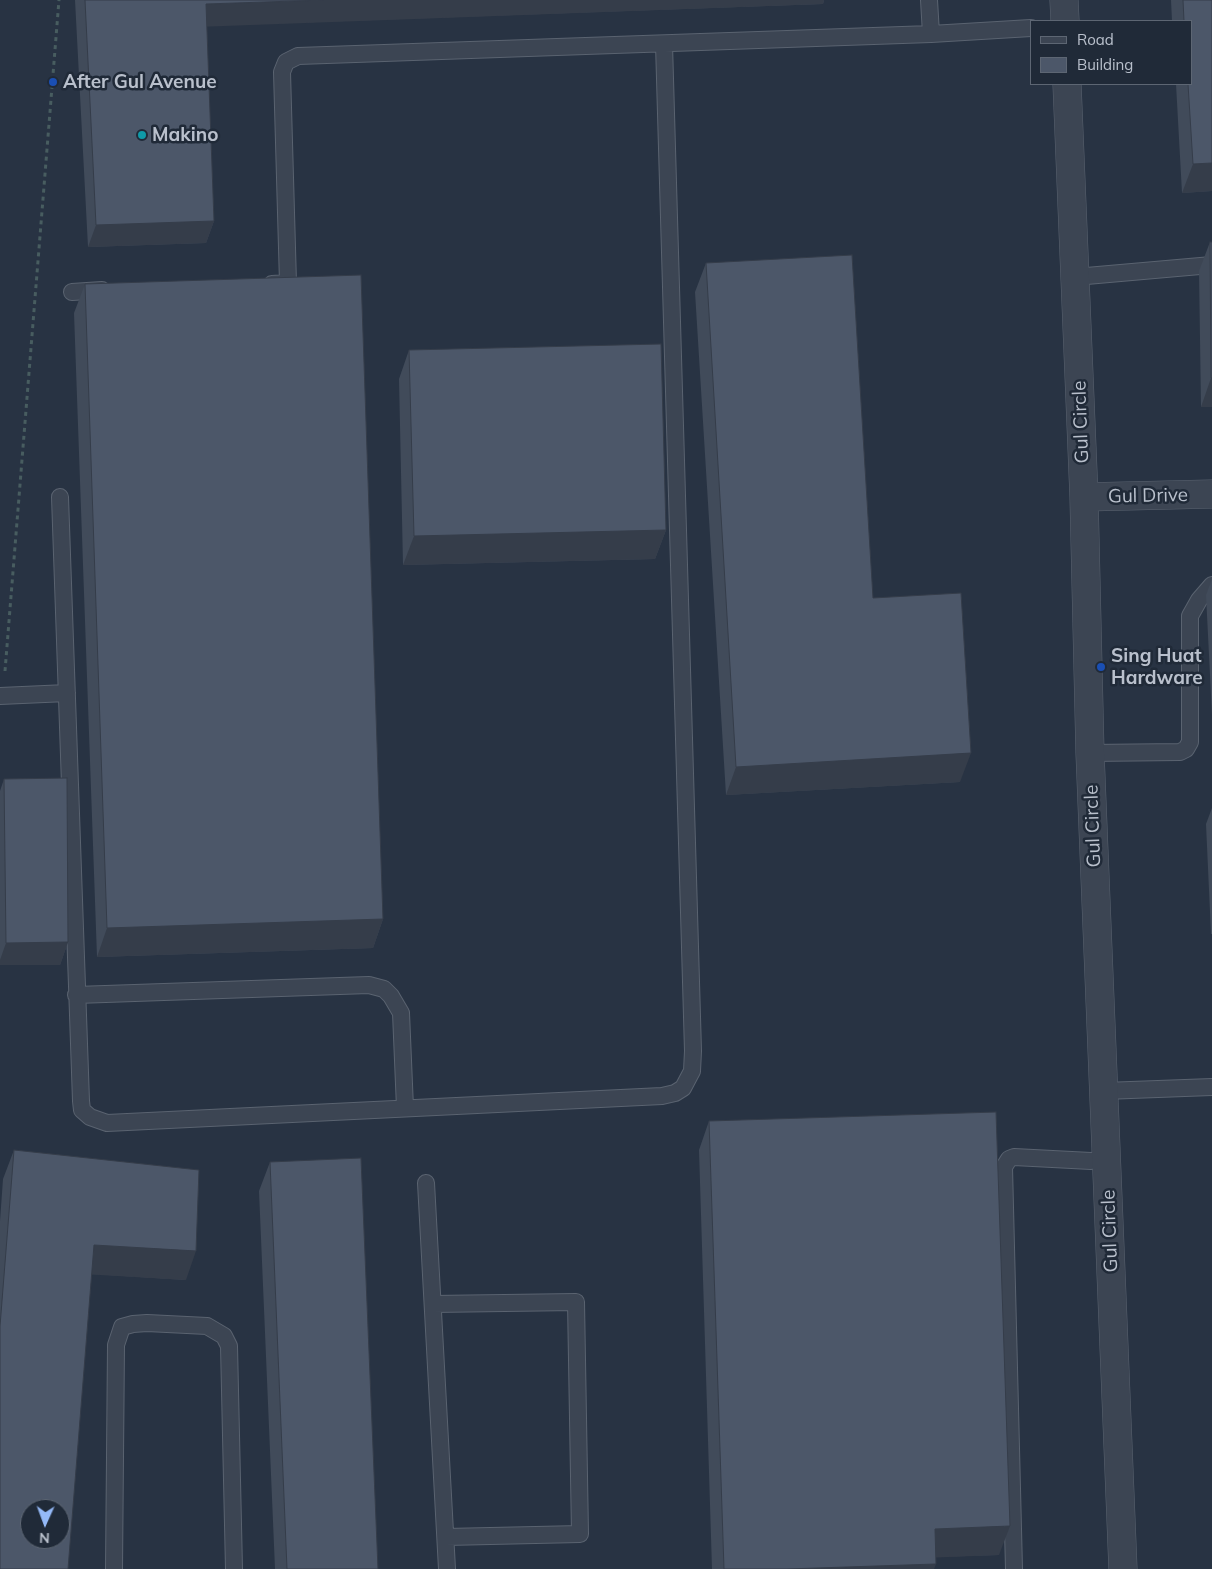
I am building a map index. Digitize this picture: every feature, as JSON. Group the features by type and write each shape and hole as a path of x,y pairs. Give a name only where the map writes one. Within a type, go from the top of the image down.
{"street":[{"path":"1064,0 1065,20"},
{"name":"Gul Circle","path":"1067,85 1084,497 1090,754 1124,1569"},
{"name":"Gul Drive","path":"1084,497 1212,494"}],"lane":[{"path":"929,0 931,34"},
{"path":"259,284 288,283 282,72 286,62 298,56 931,34 1030,28"},
{"path":"60,497 76,995 82,1110 98,1122 662,1096 675,1093 683,1088 692,1071 693,1050 664,44"},
{"path":"1075,277 1212,265"},
{"path":"72,292 121,290"},
{"path":"1090,754 1180,752 1186,749 1190,742 1190,616 1199,600 1212,585"},
{"path":"1,696 66,693"},
{"path":"76,995 369,985 384,989 392,996 401,1013 405,1108"},
{"path":"1104,1091 1212,1087"},
{"path":"1014,1569 1004,1167 1009,1159 1014,1157 1091,1161 1107,1158"},
{"path":"426,1183 447,1569"},
{"path":"433,1304 576,1302 580,1534 446,1537"},
{"path":"114,1569 116,1346 122,1327 147,1323 207,1326 224,1336 228,1346 234,1569"}],"path":[{"path":"1,696 59,0"}],"building":[{"name":"Makino","path":"85,0 324,0 206,4 214,221 96,225"},
{"path":"1183,0 1212,0 1212,163 1193,164 1188,85 1192,85 1192,20 1184,20"},
{"path":"1210,242 1212,242 1212,378 1211,378"},
{"path":"852,255 873,598 961,593 971,753 736,767 706,263"},
{"path":"361,275 383,919 107,928 85,284"},
{"path":"661,344 666,530 414,536 409,350"},
{"path":"67,778 68,942 6,943 4,779"},
{"path":"996,1112 1010,1526 935,1529 936,1564 724,1569 709,1121"},
{"path":"14,1150 199,1170 196,1251 94,1245 70,1544 70,1499 20,1499 20,1549 70,1549 68,1569 0,1569 0,1326"},
{"path":"361,1158 378,1569 287,1569 270,1162"}],"place":[{"name":"After Gul Avenue","path":"53,82"},
{"name":"Makino","path":"142,135"},
{"name":"Sing Huat Hardware","path":"1101,667"}]}
